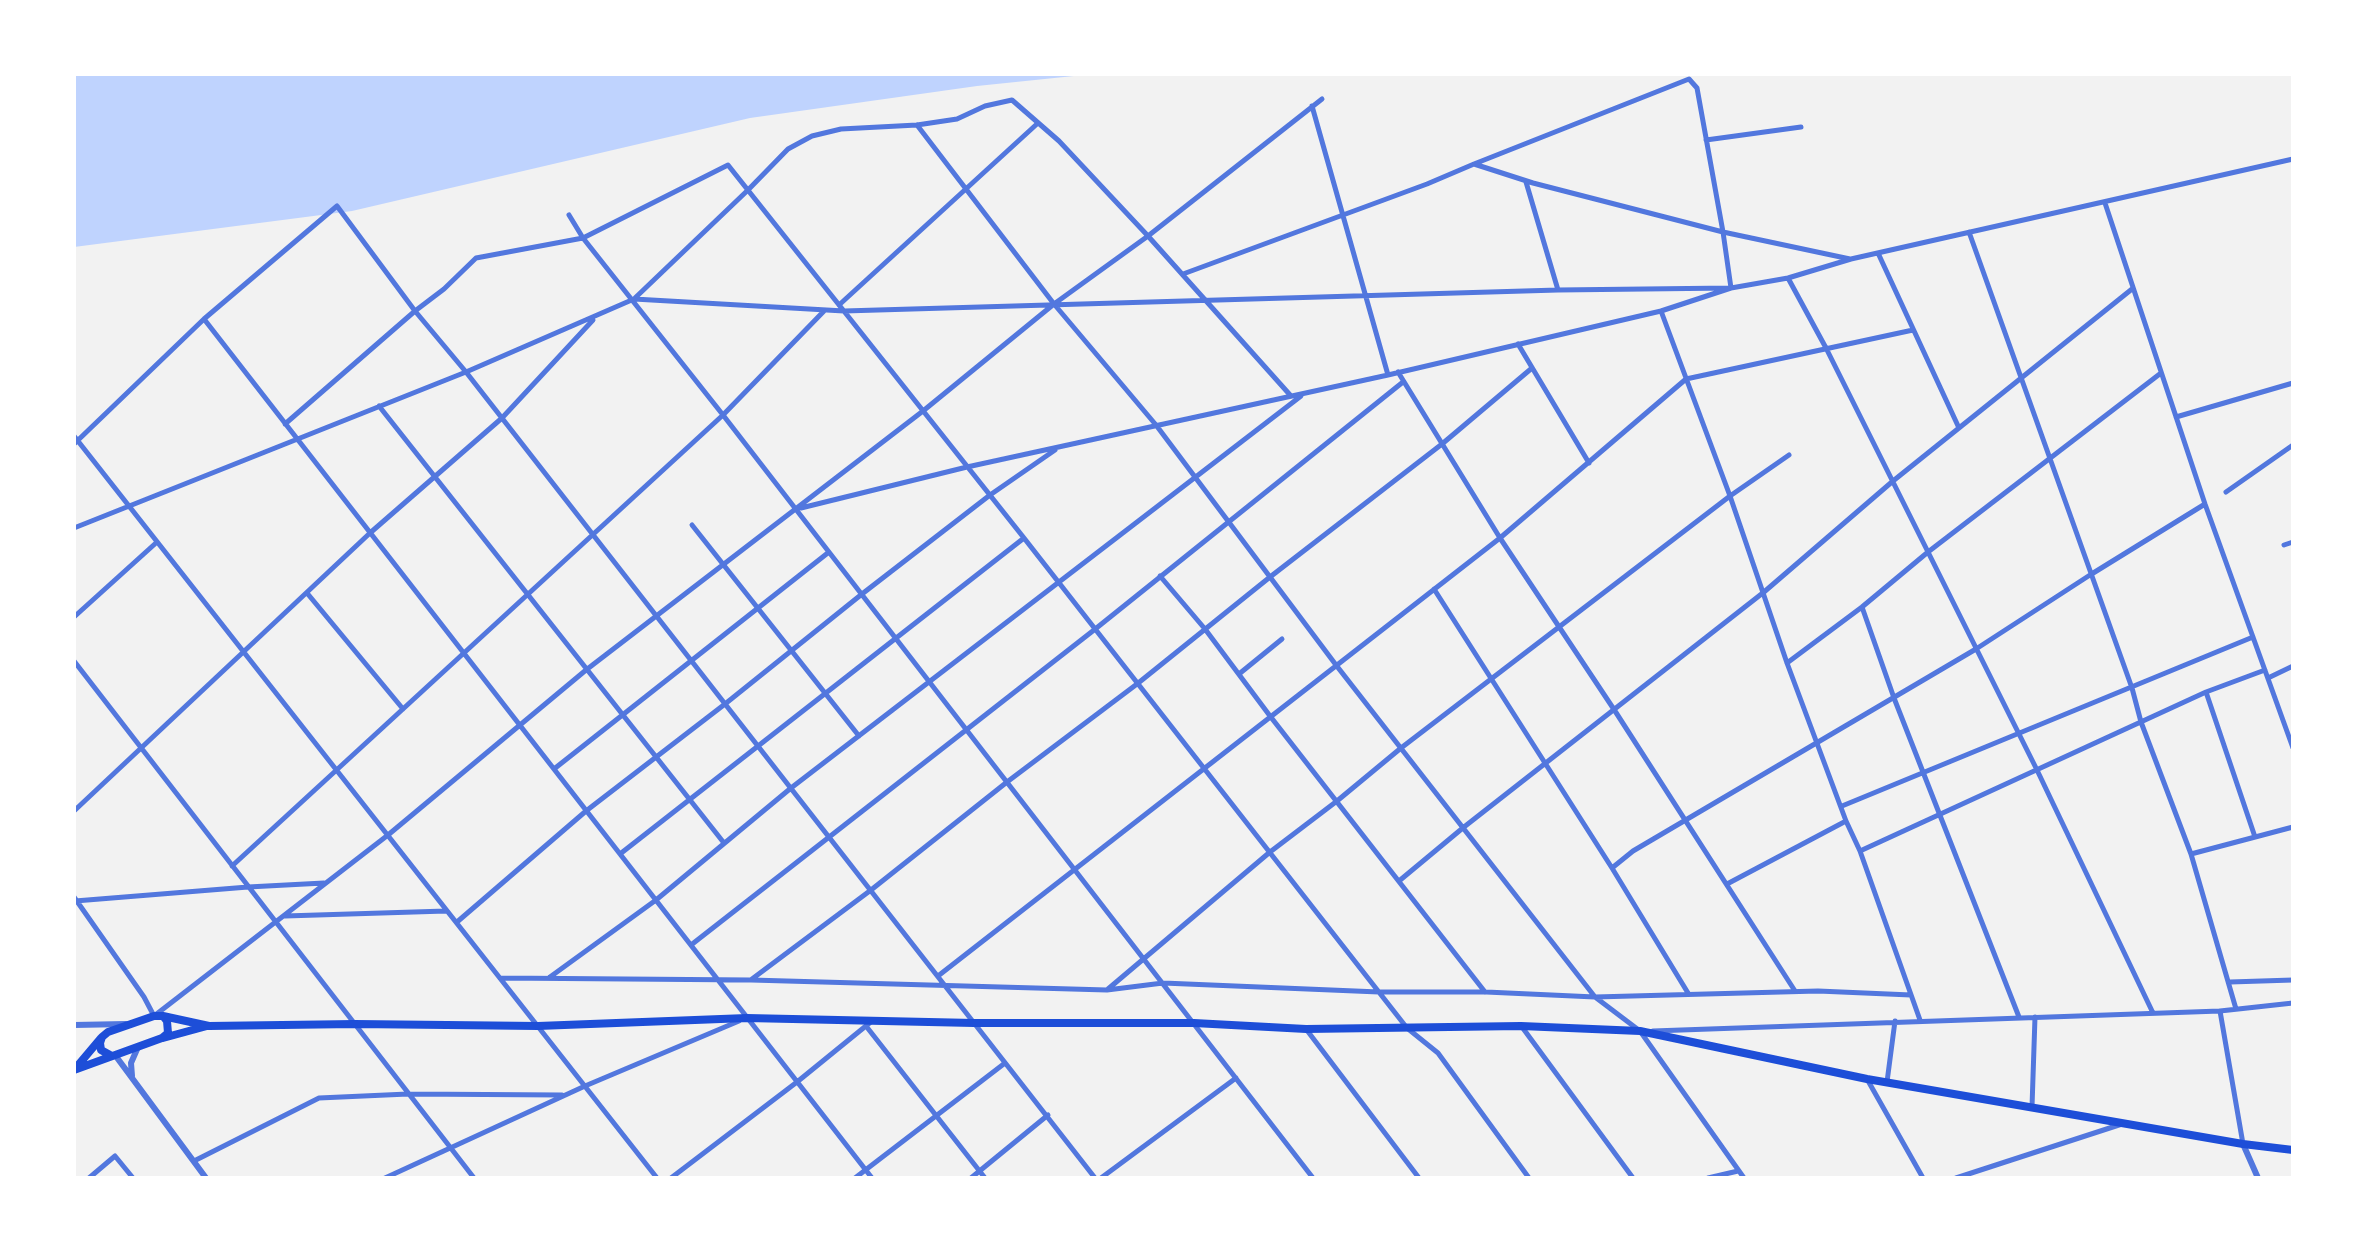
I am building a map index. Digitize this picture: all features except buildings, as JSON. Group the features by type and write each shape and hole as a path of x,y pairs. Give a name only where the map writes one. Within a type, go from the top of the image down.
{"highway":[{"path":"159,1016 169,1027 162,1038"},
{"path":"74,1070 108,1032 159,1016 209,1026 538,1026 747,1018 869,1023 1194,1023 1306,1029 1521,1026 1640,1031 1887,1083 2293,1150"},
{"path":"74,1070 162,1038 209,1026"},
{"path":"102,1037 101,1050 113,1055"}],"street":[{"path":"1183,274 1427,184 1689,79 1697,88 1731,288"},
{"path":"75,899 159,1016 275,921 388,835 586,670 1322,99"},
{"path":"74,528 466,372 634,299 788,149 812,136 841,129 917,125 957,119 985,106 1012,100 1059,141 1291,396"},
{"path":"1312,106 1388,375"},
{"path":"839,305 1038,123"},
{"path":"917,125 1054,304 1156,425 1336,665 1595,997 1640,1031 1744,1178"},
{"path":"1706,140 1801,127"},
{"path":"797,509 967,467 1388,375 1661,311 1731,288 1788,278 1851,259 2293,159"},
{"path":"1474,164 1526,181 1723,232 1851,259"},
{"path":"285,424 444,289 476,258 583,238 728,165 1407,1028 1438,1053 1529,1178"},
{"path":"1526,181 1558,290"},
{"path":"2105,203 2205,504 2293,748"},
{"path":"657,1178 75,440 204,319 337,206 415,311 1098,1178 1236,1078"},
{"path":"569,215 583,238 634,299 1313,1178"},
{"path":"1969,232 2132,688 2141,722 2191,854 2236,1009"},
{"path":"1878,253 1959,428"},
{"path":"1788,278 2037,770 2153,1013"},
{"path":"634,299 844,311 1365,295 1731,288"},
{"path":"1399,881 1764,592 1893,481 2132,289"},
{"path":"232,866 594,536 723,415 825,311"},
{"path":"1661,311 1730,496 1787,663 1860,851 1920,1020"},
{"path":"74,811 370,533 502,418 596,316"},
{"path":"204,319 872,1178"},
{"path":"938,976 1500,538 1686,379 1913,330"},
{"path":"1518,344 1589,463"},
{"path":"751,980 1137,684 1442,444 1532,368"},
{"path":"1398,372 1500,538 1795,991"},
{"path":"1787,663 2161,373"},
{"path":"691,945 1094,630 1403,382"},
{"path":"2176,417 2293,383"},
{"path":"549,978 656,900 791,788 1304,394"},
{"path":"379,406 724,843"},
{"path":"2226,492 2293,445"},
{"path":"457,922 586,811 990,495 1058,448"},
{"path":"1107,990 1270,852 1401,748 1730,496 1789,455"},
{"path":"1612,868 1633,851 1976,649 2205,504"},
{"path":"692,525 859,736"},
{"path":"620,854 1024,538"},
{"path":"74,617 157,542"},
{"path":"2284,545 2293,542"},
{"path":"554,769 829,552"},
{"path":"1160,576 1205,629 1486,992"},
{"path":"1434,589 1688,993"},
{"path":"307,593 403,710"},
{"path":"1862,607 1894,698 2019,1017"},
{"path":"1842,806 2253,637"},
{"path":"1239,674 1282,639"},
{"path":"74,661 474,1178"},
{"path":"2268,678 2293,666"},
{"path":"1860,851 2206,692 2265,670"},
{"path":"2206,692 2255,837"},
{"path":"1727,884 1846,821"},
{"path":"2191,854 2293,827"},
{"path":"75,899 325,883"},
{"path":"282,916 447,911"},
{"path":"500,978 751,980 1107,990 1163,983 1595,997 1795,991 1911,995"},
{"path":"2230,982 2293,980"},
{"path":"1640,1031 2220,1011 2293,1003"},
{"path":"2220,1011 2243,1144 2258,1178"},
{"path":"2032,1107 2035,1017"},
{"path":"385,1178 564,1095 747,1018"},
{"path":"1887,1083 1895,1021"},
{"path":"671,1178 869,1023 985,1178"},
{"path":"74,1025 130,1024"},
{"path":"1521,1026 1633,1178"},
{"path":"1306,1029 1419,1178"},
{"path":"132,1076 131,1063 138,1047"},
{"path":"113,1055 132,1076 206,1178"},
{"path":"855,1178 1005,1063"},
{"path":"1867,1079 1923,1178"},
{"path":"194,1161 319,1098 408,1094 564,1095"},
{"path":"971,1178 1048,1115"},
{"path":"1956,1178 2127,1123"},
{"path":"89,1178 115,1156 133,1178"},
{"path":"1708,1178 1739,1171"}],"water":[{"path":"74,74 1093,74 977,86 750,118 352,211 74,247"}]}
